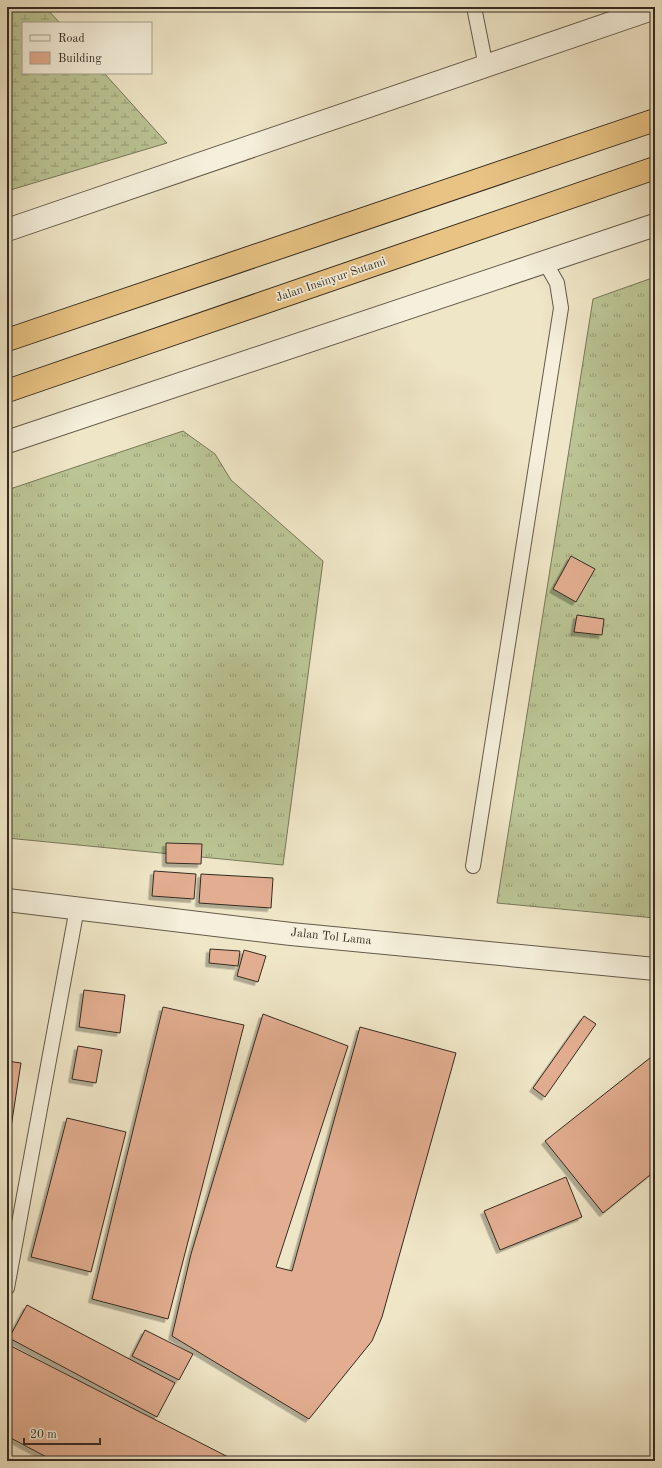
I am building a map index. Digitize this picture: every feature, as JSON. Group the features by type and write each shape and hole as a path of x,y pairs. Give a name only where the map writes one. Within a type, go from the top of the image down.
{"highway":[{"path":"7,340 655,120"},
{"name":"Jalan Insinyur Sutami","path":"7,391 655,168"}],"street":[{"path":"7,230 655,8"},
{"path":"7,442 655,225"},
{"name":"Jalan Tol Lama","path":"7,900 291,934 655,970"}],"lane":[{"path":"474,7 486,67"},
{"path":"473,866 561,308 557,283 545,262"},
{"path":"7,1288 77,908"}],"green space":[{"path":"7,7 45,7 59,22 22,22 22,74 105,74 167,143 7,191"},
{"path":"655,277 655,918 497,903 593,299"},
{"path":"183,431 215,454 231,480 323,561 283,865 7,838 7,490"}],"building":[{"path":"571,556 595,569 576,602 553,589"},
{"path":"577,615 604,619 602,635 574,632"},
{"path":"166,843 202,844 201,864 166,863"},
{"path":"154,871 196,874 194,899 152,896"},
{"path":"201,874 273,878 271,908 199,903"},
{"path":"210,949 240,951 238,966 209,963"},
{"path":"244,950 266,956 258,982 237,976"},
{"path":"84,990 125,995 120,1033 79,1027"},
{"path":"163,1007 244,1025 168,1319 92,1299"},
{"path":"263,1014 348,1046 276,1267 292,1271 360,1027 456,1053 382,1317 372,1341 309,1419 172,1336 191,1254"},
{"path":"584,1016 596,1024 545,1097 533,1088"},
{"path":"78,1046 102,1050 96,1083 72,1079"},
{"path":"655,1054 655,1171 603,1213 545,1141"},
{"path":"7,1061 21,1063 7,1153"},
{"path":"67,1118 126,1132 91,1272 31,1257"},
{"path":"566,1177 582,1217 500,1250 484,1211"},
{"path":"27,1305 175,1383 157,1417 9,1338"},
{"path":"145,1330 193,1354 179,1380 132,1356"},
{"path":"7,1344 236,1461 54,1461 7,1436"}]}
